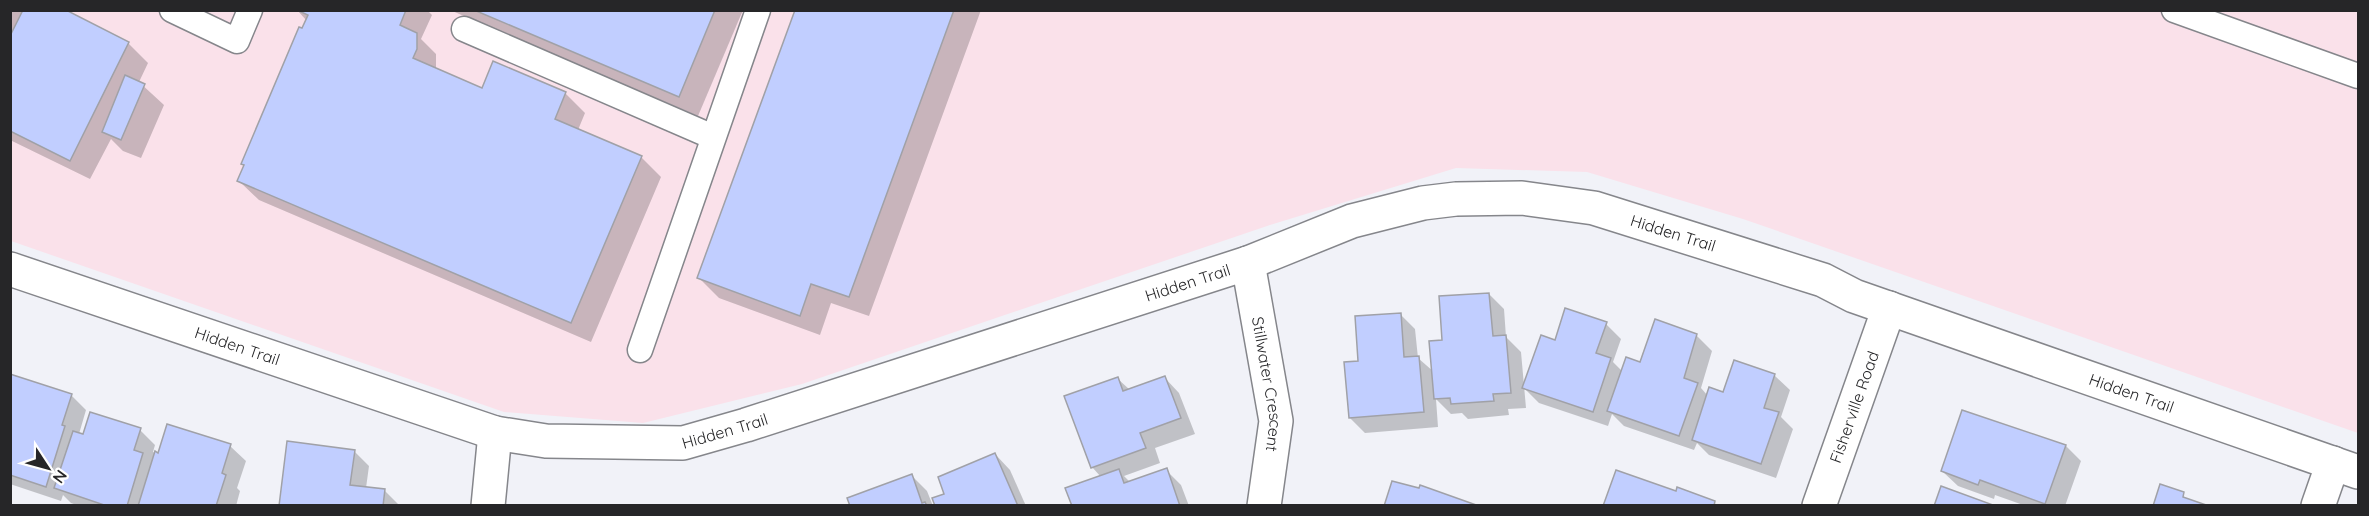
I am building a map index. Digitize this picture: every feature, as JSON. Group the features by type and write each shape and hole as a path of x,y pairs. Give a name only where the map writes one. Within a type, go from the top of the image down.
{"street":[{"name":"Hidden Trail","path":"10,269 495,433 546,441 683,443 746,425 1248,263 1352,221 1423,203 1456,199 1522,198 1594,208 1823,280 1854,296 2346,468"},
{"name":"Stillwater Crescent","path":"1248,263 1276,421 1264,506"},
{"name":"Fisherville Road","path":"1819,506 1889,308"},
{"path":"488,506 495,433"},
{"path":"2318,506 2346,468"}],"lane":[{"path":"172,10 237,41 250,10"},
{"path":"640,350 758,10"},
{"path":"2174,10 2358,76"},
{"path":"464,29 713,137"}],"shaded area":[{"path":"11,11 2358,11 2358,433 1743,219 1587,172 1456,168 1270,225 802,384 643,423 504,412 11,241"}],"building":[{"path":"23,10 66,10 129,42 70,161 10,131 10,36"},
{"path":"297,10 406,10 400,25 417,33 417,49 413,58 482,88 493,61 566,92 555,119 642,156 571,323 237,181 244,165 241,164 299,27 302,28 308,15"},
{"path":"474,10 715,10 679,97"},
{"path":"795,10 954,10 849,297 811,284 800,316 697,278"},
{"path":"125,75 145,84 121,140 102,132"},
{"path":"1489,293 1493,336 1506,335 1511,393 1493,394 1494,401 1451,404 1450,398 1434,399 1429,341 1442,340 1439,296"},
{"path":"1565,308 1607,322 1596,353 1611,358 1593,412 1522,388 1541,335 1555,340"},
{"path":"1401,313 1404,357 1419,356 1424,412 1349,418 1344,362 1358,361 1355,316"},
{"path":"1655,319 1697,334 1684,378 1698,383 1679,436 1607,411 1626,357 1640,362"},
{"path":"1734,360 1775,374 1764,408 1779,412 1761,464 1692,440 1709,387 1723,392"},
{"path":"10,374 72,394 62,425 65,426 46,487 10,475"},
{"path":"1165,376 1181,418 1140,433 1146,448 1091,468 1064,396 1118,377 1123,391"},
{"path":"1962,410 2066,445 2045,504 1980,480 1978,485 1941,471"},
{"path":"90,412 141,428 134,450 143,453 127,506 107,506 54,488 73,431 83,434"},
{"path":"167,424 231,444 222,473 226,475 216,506 138,506 155,451 158,453"},
{"path":"287,441 355,450 350,485 385,489 383,506 279,506"},
{"path":"995,453 1018,506 935,506 932,498 944,494 938,477"},
{"path":"1167,468 1180,506 1072,506 1065,488 1119,469 1124,483"},
{"path":"1616,470 1676,491 1677,487 1715,501 1714,506 1603,506"},
{"path":"912,474 922,503 925,502 927,506 850,506 847,498"},
{"path":"1392,481 1419,488 1420,485 1479,506 1384,506"},
{"path":"2160,484 2184,492 2183,497 2209,506 2153,506"},
{"path":"1941,486 1993,505 1934,506"}]}
